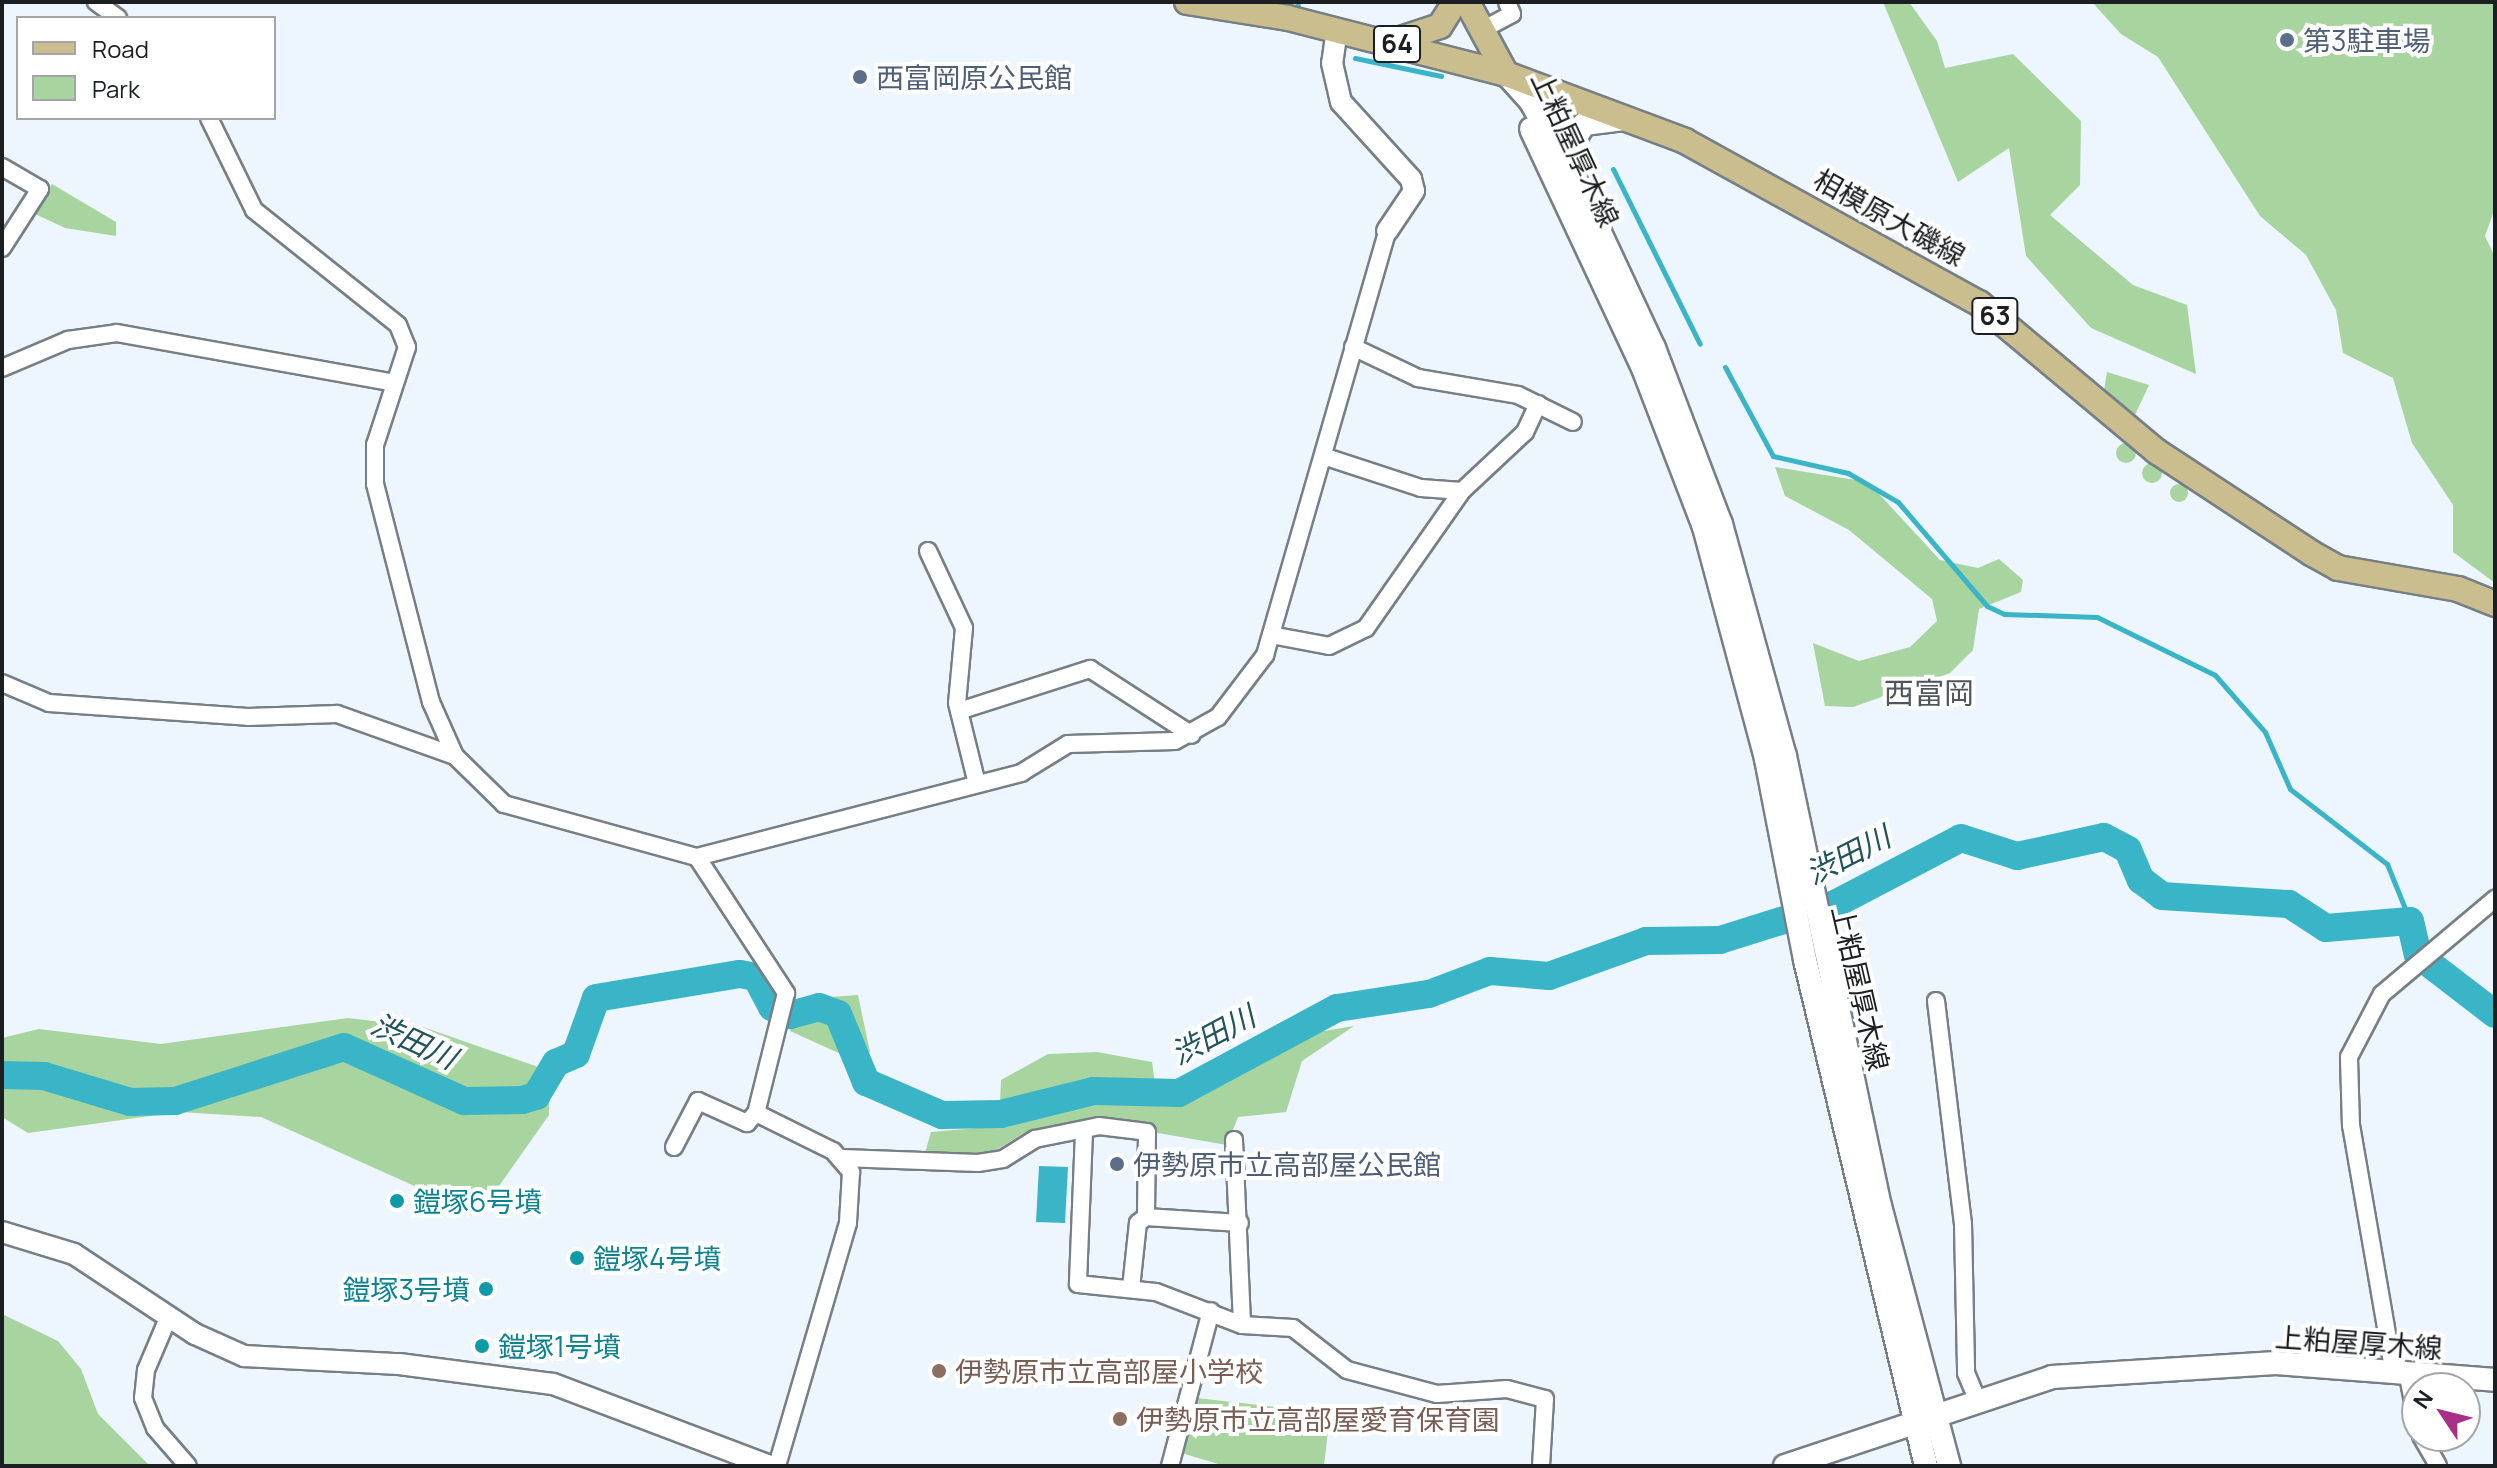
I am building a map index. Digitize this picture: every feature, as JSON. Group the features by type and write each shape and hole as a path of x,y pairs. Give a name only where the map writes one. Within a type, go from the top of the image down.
{"main road":[{"name":"64","path":"1187,2 1337,29 1506,74"},
{"path":"1388,42 1431,32 1455,2"},
{"path":"1467,2 1506,74"},
{"name":"相模原大磯線","path":"1506,74 1635,120 1741,169 1979,303 2156,451 2338,568 2458,589 2495,604"},
{"name":"上粕屋厚木線","path":"1506,74 1531,102 1577,183 1654,348 1721,524 1785,756 1799,886"},
{"name":"上粕屋厚木線","path":"1506,74 1643,368 1704,527 1799,886 1925,1415 1949,1466"},
{"path":"1577,183 1572,144 1584,124 1635,120"},
{"name":"上粕屋厚木線","path":"1785,1466 1976,1396 2113,1371 2300,1364 2401,1375"},
{"name":"上粕屋厚木線","path":"1925,1415 1926,1466"}],"street":[{"path":"96,2 115,16"},
{"path":"1482,30 1512,14 1507,2"},
{"path":"210,120 254,210 398,325 407,347 375,445 378,499 431,702 455,756 504,804 697,857 1021,773 1068,744 1192,735 1256,675 1271,635 1387,231 1414,191 1411,179 1341,102 1332,63 1337,29"},
{"path":"2,167 40,189 2,248"},
{"path":"5,364 68,340 117,333 394,383"},
{"path":"1353,347 1418,378 1538,404 1573,422"},
{"path":"1271,635 1329,646 1366,628 1462,491 1525,432 1538,404"},
{"path":"1323,456 1421,488 1462,491"},
{"path":"928,551 964,628 959,711 977,784"},
{"path":"959,711 1090,669 1192,735"},
{"path":"2,683 49,703 248,717 337,714 455,756"},
{"path":"674,1147 677,1125 698,1101 747,1123 756,1113 786,1013 697,857"},
{"path":"2401,1375 2348,1092 2357,1032 2406,972 2495,899"},
{"path":"1936,1001 1963,1224 1966,1373 1976,1396"},
{"path":"756,1113 842,1158 978,1163 1003,1159 1035,1139 1084,1132 1099,1126 1147,1132 1146,1217"},
{"path":"1084,1132 1078,1284 1131,1288 1211,1311 1242,1325 1293,1328 1347,1370 1423,1391 1507,1389 1545,1399 1541,1466"},
{"path":"1234,1140 1240,1223 1242,1325"},
{"path":"777,1466 848,1223 851,1172 842,1158"},
{"path":"1131,1288 1138,1223 1146,1217 1240,1223"},
{"path":"2,1232 74,1254 208,1342 253,1358 399,1364 553,1384 770,1466"},
{"path":"1170,1466 1211,1311"},
{"path":"169,1316 146,1370 143,1398 155,1428 188,1466"}],"green space":[{"path":"1883,2 1909,2 1937,41 1945,68 2013,54 2081,121 2080,185 2050,215 2133,285 2187,305 2196,374 2091,328 2026,256 2009,148 1958,182"},
{"path":"2092,2 2495,2 2495,208 2485,236 2495,257 2495,583 2453,552 2453,505 2412,443 2393,378 2343,353 2336,310 2306,255 2260,216 2158,57 2121,34"},
{"path":"52,184 116,222 116,236 65,228 33,213"},
{"path":"2107,372 2149,385 2134,417 2104,391"},
{"path":"2126,443 2133,446 2136,453 2133,460 2126,463 2119,460 2116,453 2119,446"},
{"path":"2152,463 2159,466 2162,473 2159,480 2152,483 2145,480 2142,473 2145,466"},
{"path":"1775,467 1868,482 1940,560 1978,568 1999,559 2023,580 2021,592 1979,609 1973,650 1950,673 1853,707 1825,706 1813,643 1859,661 1910,647 1937,621 1932,599 1849,530 1785,496"},
{"path":"2175,484 2183,484 2188,493 2186,500 2175,502 2170,497 2170,489"},
{"path":"858,995 870,1052 843,1055 790,1031 800,999"},
{"path":"348,1018 423,1027 550,1071 549,1115 499,1186 450,1202 261,1117 179,1112 28,1133 2,1117 2,1038 39,1029 161,1044"},
{"path":"1354,1026 1302,1061 1286,1112 1238,1117 1227,1145 1089,1121 1024,1133 991,1153 925,1153 931,1132 999,1126 1001,1080 1048,1054 1097,1052 1152,1062 1157,1098 1197,1099 1312,1033"},
{"path":"2,1314 58,1341 81,1369 98,1414 150,1466 2,1466"},
{"path":"1197,1398 1330,1413 1324,1466 1225,1466 1178,1452"}],"water":[{"path":"1039,1166 1068,1167 1065,1223 1036,1222"}],"waterway":[{"path":"1297,2 1298,6"},
{"path":"1355,58 1441,76"},
{"path":"1613,169 1700,344"},
{"path":"1725,367 1773,456 1848,473 1898,502 1987,606 2004,614 2097,617 2215,675 2265,732 2290,789 2387,864 2410,921"},
{"name":"渋田川","path":"2,1075 44,1076 130,1102 175,1101 344,1047 464,1101 522,1100 536,1096 556,1063 576,1054 596,998 740,974 756,977 772,1007 790,1015 819,1007 838,1014 866,1082 942,1115 1001,1114 1094,1091 1179,1093 1337,1008 1429,994 1490,971 1549,976 1646,941 1720,940 1835,904 1961,838 2017,856 2104,837 2128,850 2141,880 2162,896 2289,904 2326,928 2410,921 2418,955 2495,1014"}],"place":[{"name":"第3駐車場","path":"2287,40"},
{"name":"西富岡原公民館","path":"860,77"},
{"name":"伊勢原市立高部屋公民館","path":"1117,1164"},
{"name":"鎧塚6号墳","path":"397,1201"},
{"name":"鎧塚4号墳","path":"577,1258"},
{"name":"鎧塚3号墳","path":"486,1289"},
{"name":"鎧塚1号墳","path":"482,1346"},
{"name":"伊勢原市立高部屋小学校","path":"939,1371"},
{"name":"伊勢原市立高部屋愛育保育園","path":"1120,1419"}],"district":[{"name":"西富岡","path":"1929,693"}]}
